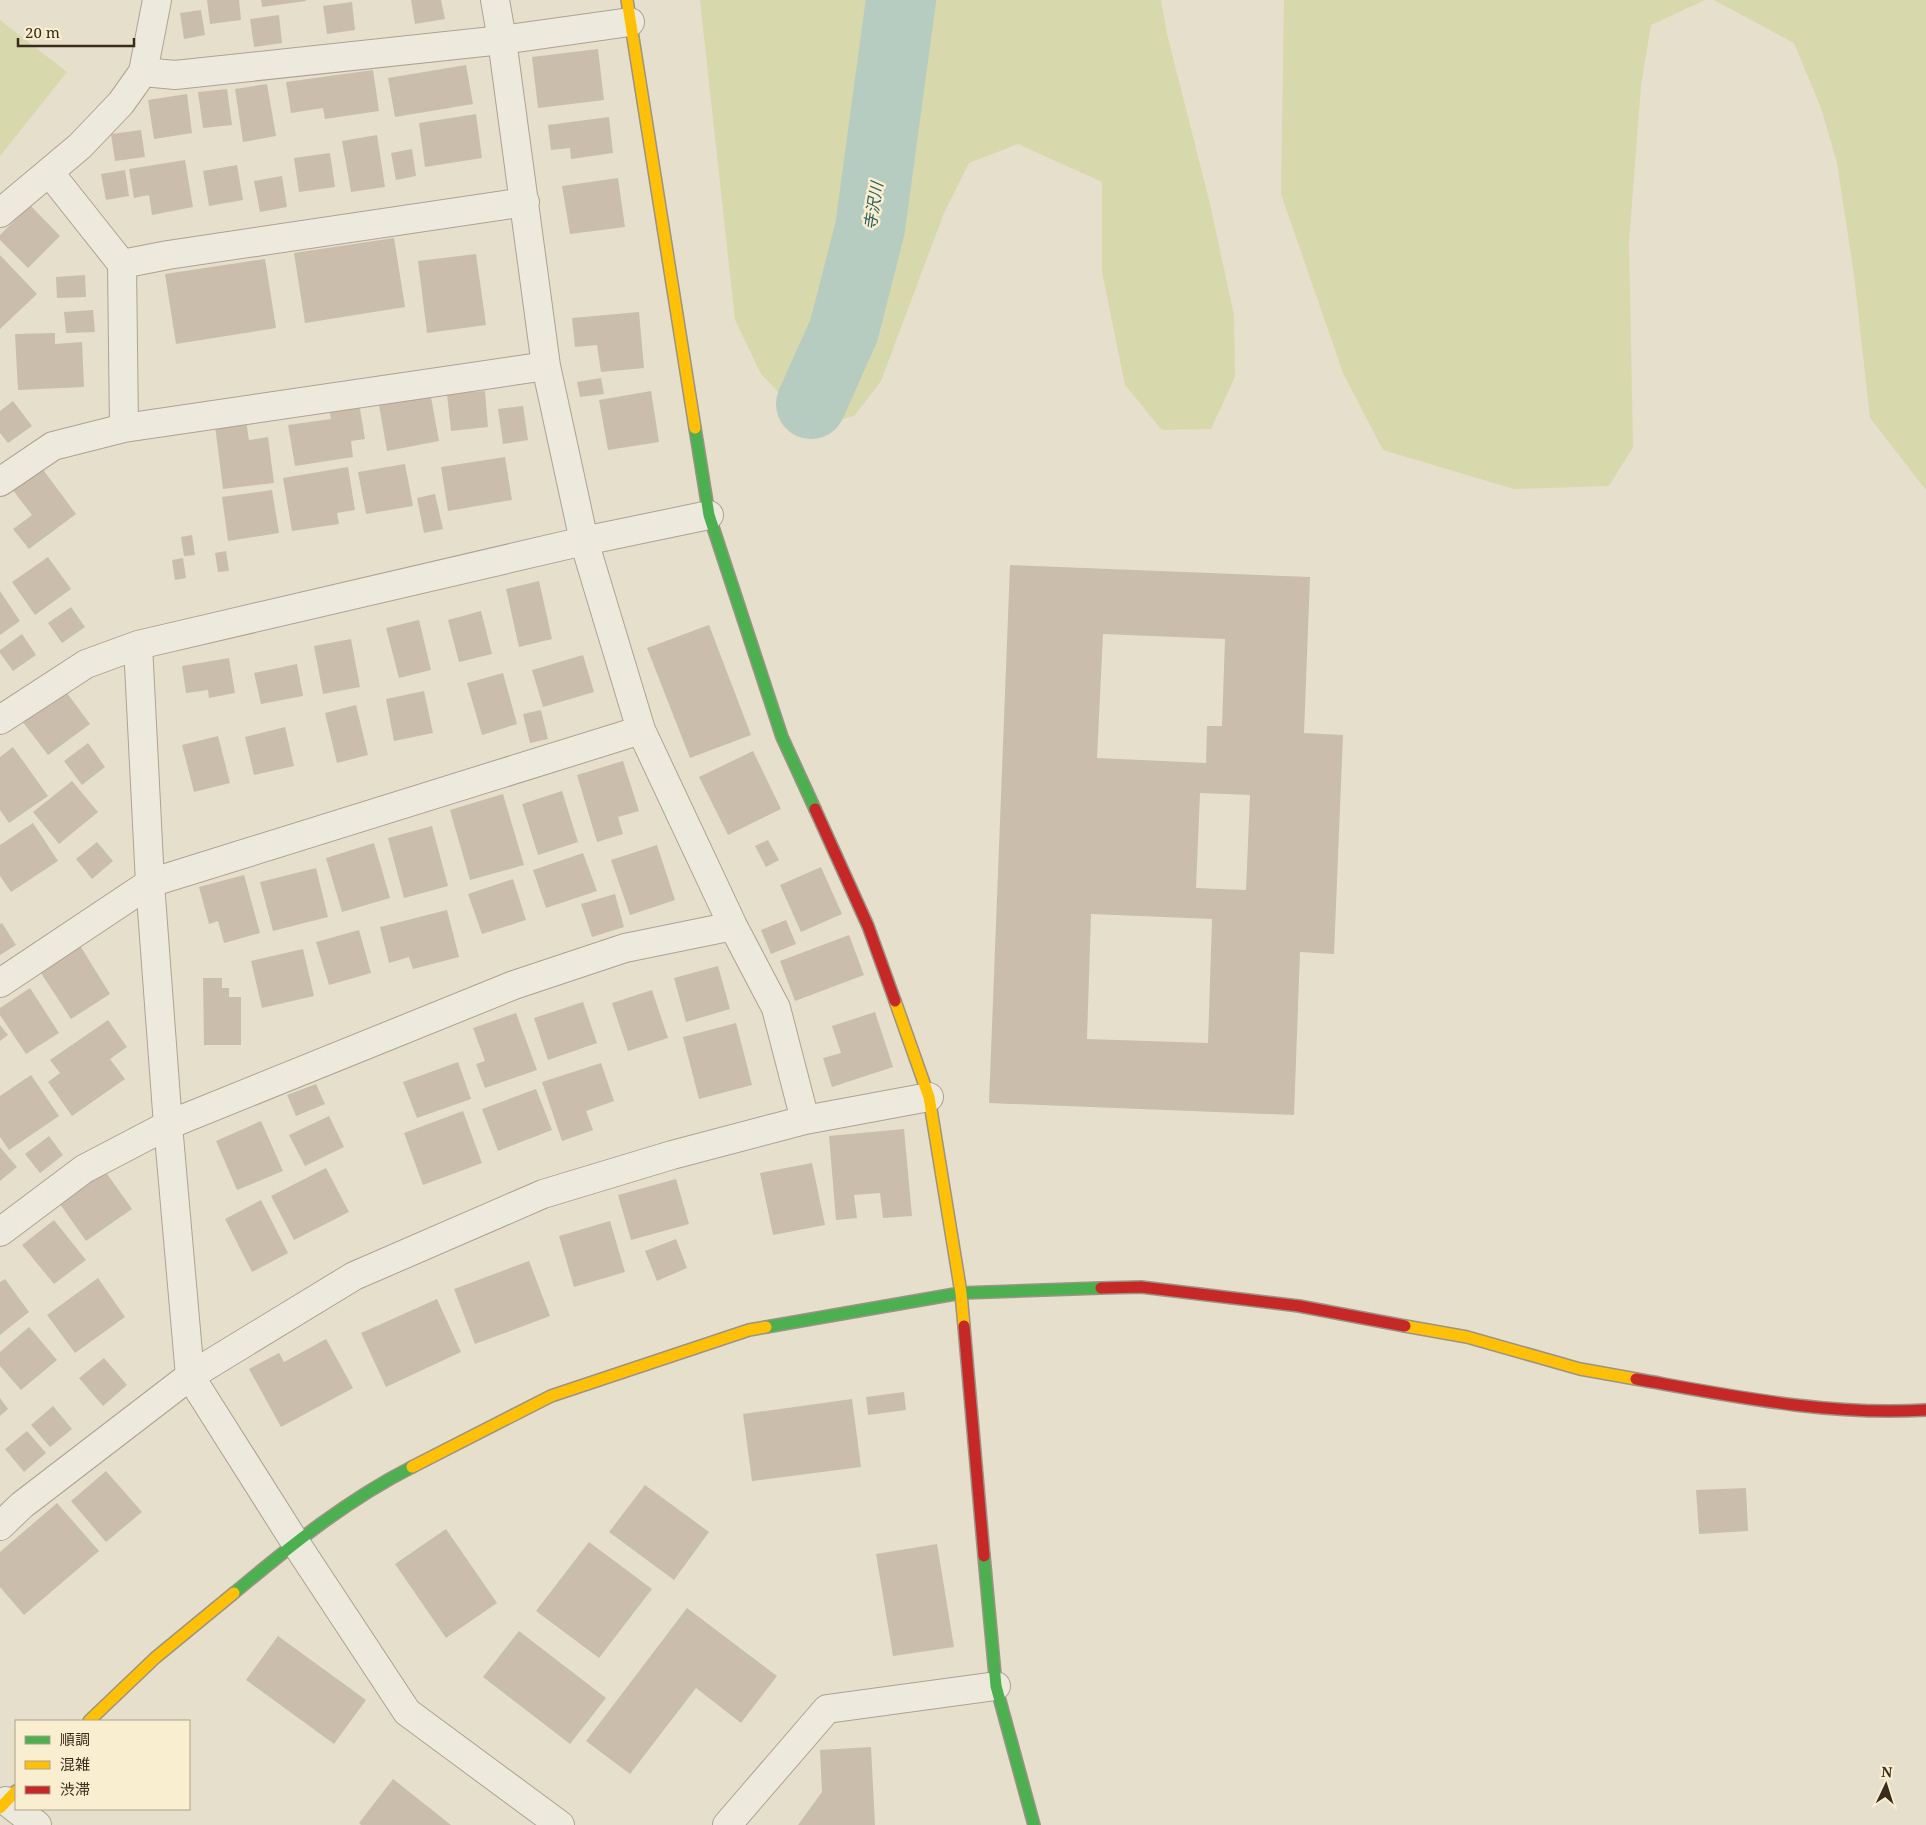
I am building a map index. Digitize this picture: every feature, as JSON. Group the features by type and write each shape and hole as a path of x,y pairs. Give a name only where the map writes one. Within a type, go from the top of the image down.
{"street":[{"path":"0,213 80,146 121,103 143,72 157,0"},
{"path":"495,0 525,202 546,366 584,541 641,730 733,926 776,1008 805,1120"},
{"path":"143,72 175,75 502,40 629,11 709,514 782,737 868,926 929,1097 962,1293 996,1686 1034,1825"},
{"path":"49,172 122,264 124,428"},
{"path":"122,264 168,255 525,202"},
{"path":"0,482 53,446 124,428 546,366"},
{"path":"0,720 86,664 138,645 584,541 709,514"},
{"path":"138,645 150,883 168,1125 190,1376 295,1542 407,1712 560,1825"},
{"path":"0,983 150,883 641,730"},
{"path":"0,1232 84,1168 168,1125 514,985 625,948 733,926"},
{"path":"0,1526 22,1505 190,1376 354,1276 543,1194 672,1155 805,1120 929,1097"},
{"path":"90,1720 155,1658 295,1542 377,1485 551,1396 749,1330 962,1293 1141,1287 1289,1305 1468,1337 1580,1369 1770,1403 1891,1412 1926,1410"},
{"path":"727,1825 827,1709 996,1686"},
{"path":"19,1810 37,1825"}],"green space":[{"path":"700,0 1161,0 1167,34 1210,204 1234,315 1235,377 1211,429 1162,430 1125,385 1102,272 1102,182 1018,144 969,163 944,213 881,381 854,416 825,424 804,419 761,374 735,320"},
{"path":"1284,0 1705,0 1651,25 1641,85 1629,242 1633,447 1609,486 1514,489 1383,450 1343,373 1281,194"},
{"path":"1714,0 1926,0 1926,490 1870,418 1854,275 1837,163 1821,108 1794,43"},
{"path":"0,20 67,72 0,156"}],"building":[{"path":"207,0 239,0 241,20 210,24"},
{"path":"261,0 306,0 306,1 262,7"},
{"path":"411,0 441,0 445,19 415,24"},
{"path":"352,2 355,30 327,34 323,6"},
{"path":"201,10 205,35 184,39 180,13"},
{"path":"279,15 282,43 254,47 250,19"},
{"path":"598,49 604,100 538,108 532,57"},
{"path":"466,65 473,104 395,117 388,78"},
{"path":"373,70 379,111 325,119 323,108 291,113 286,82"},
{"path":"267,84 276,136 243,142 235,89"},
{"path":"227,89 232,125 203,128 198,92"},
{"path":"187,94 192,133 154,139 148,100"},
{"path":"476,114 482,158 425,167 419,123"},
{"path":"609,117 613,153 571,159 570,148 551,150 548,125"},
{"path":"141,130 145,157 115,161 111,134"},
{"path":"377,135 385,187 351,192 342,141"},
{"path":"412,149 416,176 396,180 391,153"},
{"path":"330,153 335,187 299,192 294,158"},
{"path":"185,160 193,207 152,215 149,195 134,198 129,169"},
{"path":"237,165 243,200 209,206 203,171"},
{"path":"125,170 129,196 106,200 101,174"},
{"path":"282,176 287,207 260,212 254,181"},
{"path":"618,178 625,227 570,234 562,186"},
{"path":"30,205 60,236 28,268 0,240 0,235"},
{"path":"394,238 405,307 305,323 294,253"},
{"path":"476,254 486,325 427,333 418,261"},
{"path":"0,255 37,294 0,329"},
{"path":"265,259 276,328 176,344 165,274"},
{"path":"85,275 86,297 57,298 56,277"},
{"path":"93,310 95,332 66,333 64,312"},
{"path":"639,312 644,368 601,372 597,345 575,347 572,318"},
{"path":"55,333 55,344 82,342 84,387 18,390 15,334"},
{"path":"601,378 604,394 580,397 577,382"},
{"path":"485,391 488,427 451,431 447,394"},
{"path":"651,391 659,442 608,450 599,400"},
{"path":"431,397 439,441 387,451 379,405"},
{"path":"13,401 32,426 8,443 0,433 0,411"},
{"path":"359,403 365,439 351,441 353,457 295,466 288,425 331,419 329,408"},
{"path":"523,406 528,440 503,444 498,409"},
{"path":"246,421 249,440 268,437 274,483 223,489 215,426"},
{"path":"505,457 512,500 448,511 441,467"},
{"path":"405,464 413,506 366,514 358,472"},
{"path":"41,467 76,514 29,549 13,529 32,515 12,489"},
{"path":"348,467 355,510 337,513 339,524 292,531 283,478"},
{"path":"272,490 279,533 228,541 222,497"},
{"path":"435,494 443,529 424,533 417,498"},
{"path":"192,535 195,555 184,556 181,537"},
{"path":"226,551 229,571 218,572 215,553"},
{"path":"48,557 71,589 35,615 12,582"},
{"path":"183,558 186,578 175,580 172,560"},
{"path":"1010,565 1310,577 1304,733 1343,735 1334,954 1300,952 1294,1115 989,1103","holes":["1103,634 1225,639 1222,726 1207,726 1206,763 1097,758","1200,793 1250,795 1246,890 1196,888","1091,914 1212,919 1208,1043 1087,1039"]},
{"path":"539,581 552,639 519,647 506,589"},
{"path":"0,591 20,621 0,635"},
{"path":"71,607 85,627 62,643 48,623"},
{"path":"481,611 492,654 459,662 448,620"},
{"path":"419,620 431,670 399,678 386,628"},
{"path":"709,625 751,735 690,758 647,648"},
{"path":"22,634 36,655 13,671 0,653 0,650"},
{"path":"351,639 360,687 323,694 314,646"},
{"path":"583,655 594,692 543,707 532,670"},
{"path":"229,658 235,693 209,698 208,690 186,693 182,666"},
{"path":"297,664 303,696 261,704 254,673"},
{"path":"503,673 517,724 482,735 467,683"},
{"path":"64,689 90,724 48,755 22,721"},
{"path":"424,691 433,733 394,741 386,699"},
{"path":"356,705 368,755 337,763 325,713"},
{"path":"541,710 548,739 530,743 523,714"},
{"path":"285,727 294,766 254,775 245,737"},
{"path":"218,736 230,783 194,792 182,745"},
{"path":"88,743 105,767 82,785 64,761"},
{"path":"13,747 48,796 9,823 0,810 0,757"},
{"path":"753,751 781,809 728,835 699,777"},
{"path":"623,761 639,811 618,817 623,834 597,842 577,775"},
{"path":"72,781 98,812 59,844 33,812"},
{"path":"562,791 578,842 538,855 522,804"},
{"path":"503,794 524,865 470,880 450,810"},
{"path":"33,823 58,861 11,892 0,876 0,845"},
{"path":"432,826 448,886 404,898 388,838"},
{"path":"768,840 779,860 766,867 755,846"},
{"path":"97,842 113,861 92,879 76,859"},
{"path":"374,843 390,898 342,912 326,858"},
{"path":"657,845 675,900 630,915 611,860"},
{"path":"583,853 597,891 546,908 533,870"},
{"path":"821,867 842,914 801,932 780,885"},
{"path":"316,868 328,917 273,931 260,882"},
{"path":"244,875 260,933 224,943 218,921 209,924 199,887"},
{"path":"513,879 526,920 482,934 468,894"},
{"path":"615,894 624,927 592,937 581,904"},
{"path":"447,910 459,957 413,969 409,957 389,963 380,927"},
{"path":"786,920 796,944 771,954 761,930"},
{"path":"2,923 16,945 0,955 0,924"},
{"path":"359,930 371,973 329,985 316,942"},
{"path":"849,935 864,975 795,1001 780,961"},
{"path":"79,944 110,994 71,1019 39,970"},
{"path":"303,949 314,996 262,1008 251,961"},
{"path":"718,966 730,1009 686,1022 674,978"},
{"path":"203,978 222,978 222,988 229,988 229,997 241,997 241,1045 204,1045"},
{"path":"30,988 59,1033 26,1054 0,1015 0,1008"},
{"path":"652,990 668,1038 628,1051 612,1003"},
{"path":"583,1002 597,1043 548,1060 534,1018"},
{"path":"875,1012 893,1067 832,1087 823,1058 841,1053 832,1026"},
{"path":"516,1013 537,1070 485,1088 476,1064 485,1061 473,1028"},
{"path":"108,1020 127,1047 110,1059 125,1079 72,1116 48,1082 60,1073 50,1060"},
{"path":"736,1023 752,1085 699,1099 683,1037"},
{"path":"0,1025 8,1035 0,1041"},
{"path":"458,1062 471,1099 417,1118 403,1082"},
{"path":"601,1063 614,1101 586,1111 593,1130 562,1141 542,1082"},
{"path":"31,1075 59,1116 9,1150 0,1137 0,1096"},
{"path":"316,1084 325,1104 296,1116 287,1095"},
{"path":"536,1089 552,1130 498,1151 482,1109"},
{"path":"463,1111 482,1163 423,1185 404,1133"},
{"path":"329,1116 344,1147 305,1166 289,1135"},
{"path":"261,1121 283,1171 237,1190 216,1141"},
{"path":"904,1129 912,1216 883,1218 880,1193 854,1195 857,1218 836,1220 829,1136"},
{"path":"49,1136 63,1155 40,1173 25,1154"},
{"path":"0,1147 17,1167 0,1181"},
{"path":"812,1163 825,1225 773,1235 760,1173"},
{"path":"326,1168 349,1212 294,1240 271,1196"},
{"path":"105,1171 132,1209 86,1241 60,1204"},
{"path":"676,1179 689,1224 631,1240 618,1195"},
{"path":"261,1200 288,1253 252,1272 225,1219"},
{"path":"54,1220 86,1260 54,1284 22,1245"},
{"path":"610,1221 625,1272 574,1287 559,1236"},
{"path":"676,1239 687,1268 657,1281 645,1251"},
{"path":"529,1261 550,1316 475,1344 454,1289"},
{"path":"98,1278 125,1317 75,1353 47,1315"},
{"path":"5,1279 29,1312 0,1335 0,1282"},
{"path":"437,1299 461,1352 386,1387 361,1333"},
{"path":"29,1327 57,1360 21,1390 0,1366 0,1352"},
{"path":"326,1339 353,1388 281,1427 249,1369 279,1353 284,1362"},
{"path":"104,1358 127,1385 103,1406 79,1378"},
{"path":"904,1392 906,1410 868,1415 866,1397"},
{"path":"0,1398 8,1409 0,1416"},
{"path":"852,1399 861,1467 752,1481 743,1414"},
{"path":"53,1406 72,1429 50,1447 31,1425"},
{"path":"27,1431 46,1453 24,1472 5,1449"},
{"path":"106,1471 142,1512 106,1542 71,1501"},
{"path":"645,1485 709,1532 674,1580 609,1532"},
{"path":"1746,1488 1748,1531 1699,1534 1696,1490"},
{"path":"57,1503 99,1551 24,1615 0,1587 0,1552"},
{"path":"446,1529 497,1603 446,1638 395,1564"},
{"path":"589,1542 652,1589 599,1658 536,1611"},
{"path":"937,1544 954,1647 893,1656 876,1554"},
{"path":"687,1608 777,1676 741,1723 696,1688 630,1774 586,1741"},
{"path":"519,1631 606,1698 570,1744 483,1677"},
{"path":"278,1636 366,1700 334,1744 246,1680"},
{"path":"871,1747 875,1825 798,1825 822,1792 820,1750"},
{"path":"393,1779 451,1825 361,1825 359,1823"}],"waterway":[{"name":"寺沢川","path":"811,404 844,330 870,228 901,0"}],"traffic: fast":[{"path":"695,428 709,515 782,737 815,809"},
{"path":"766,1327 961,1293 1101,1288"},
{"path":"234,1593 276,1558 342,1509 412,1467"},
{"path":"984,1556 996,1686 1034,1825"}],"traffic: slow":[{"path":"627,0 695,428"},
{"path":"895,1001 929,1097 961,1293 964,1326"},
{"path":"1405,1326 1467,1337 1580,1369 1636,1379"},
{"path":"412,1467 551,1396 749,1330 766,1327"},
{"path":"90,1720 155,1658 234,1593"},
{"path":"0,1808 15,1792"}],"traffic: jam":[{"path":"815,809 868,926 895,1001"},
{"path":"1101,1288 1141,1287 1299,1306 1405,1326"},
{"path":"964,1326 984,1556"},
{"path":"1636,1379 1744,1398 1816,1407 1889,1411 1926,1410"}]}
